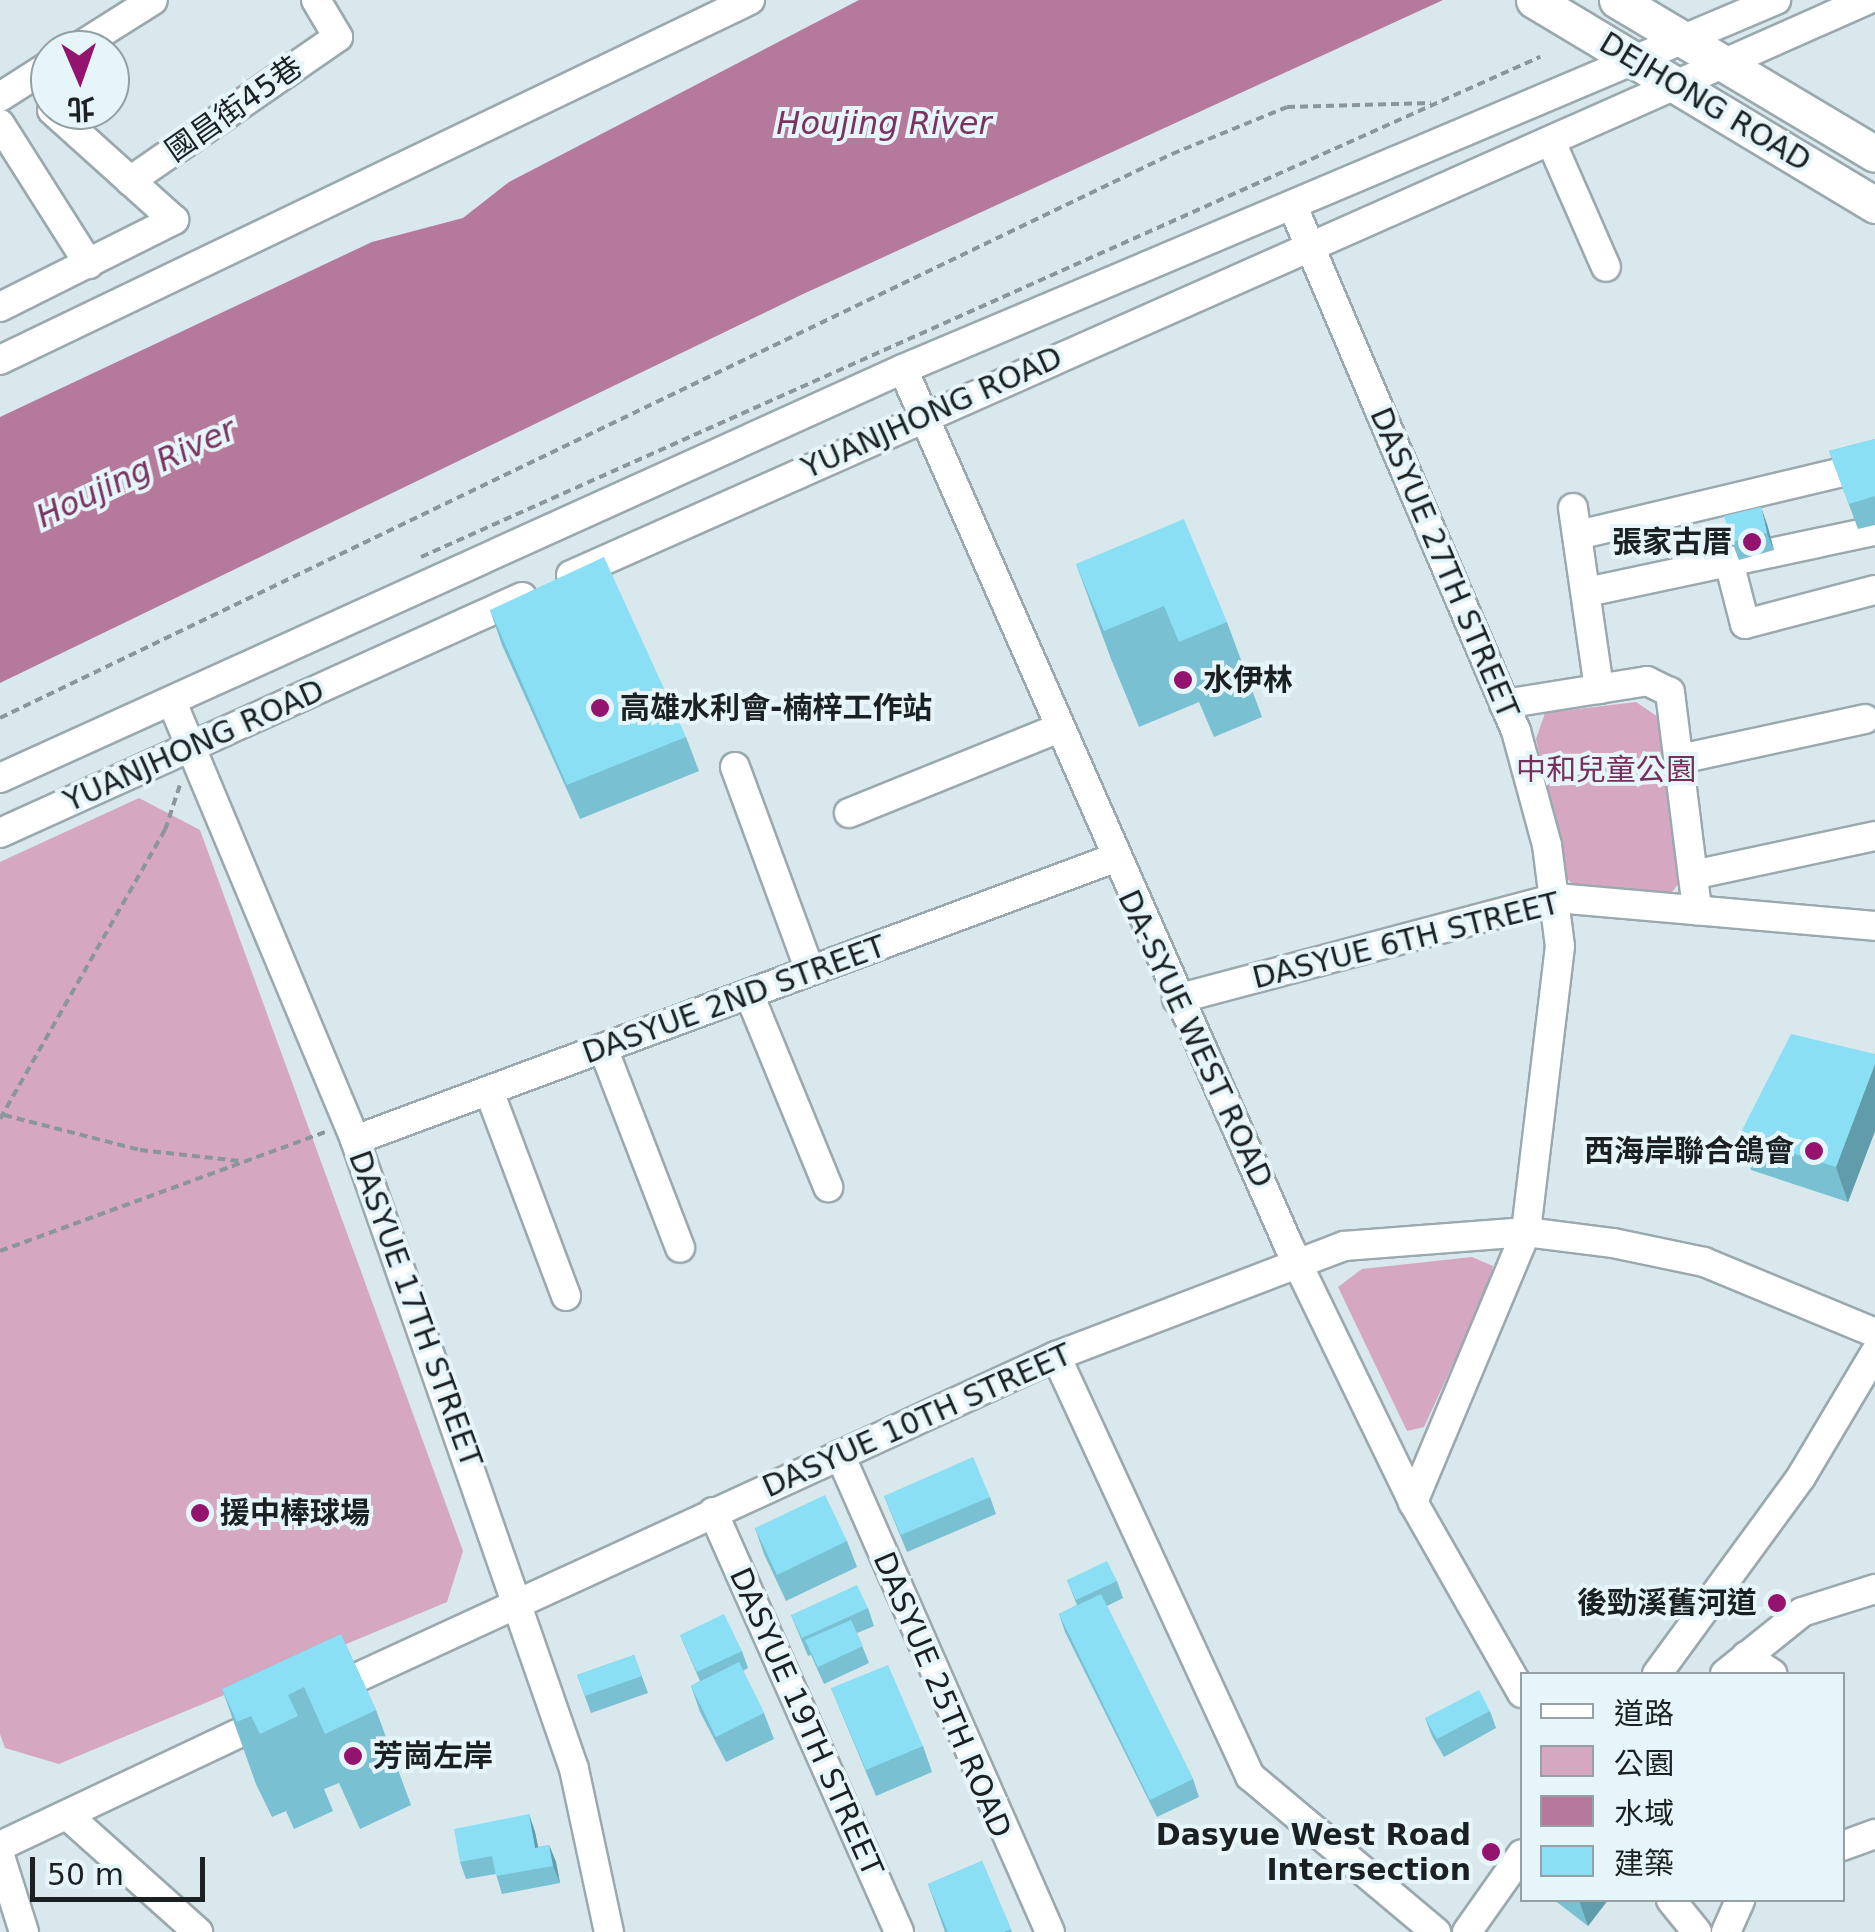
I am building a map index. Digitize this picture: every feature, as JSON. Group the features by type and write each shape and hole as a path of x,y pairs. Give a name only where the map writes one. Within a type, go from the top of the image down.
{"main road":[{"name":"DEJHONG ROAD","path":"1534,0 1875,205"},
{"name":"DEJHONG ROAD","path":"1616,0 1875,154"}],"street":[{"path":"105,30 152,0"},
{"name":"國昌街45巷","path":"130,180 338,37 316,0"},
{"path":"0,360 750,0"},
{"name":"YUANJHONG ROAD","path":"0,778 903,369 1294,209 1776,0"},
{"name":"YUANJHONG ROAD","path":"0,833 192,746 494,621 924,413 1312,252 1867,0"},
{"path":"0,99 30,79"},
{"path":"0,99 30,96"},
{"path":"0,124 89,264"},
{"path":"0,307 174,220 74,130"},
{"path":"1552,144 1606,267"},
{"name":"DASYUE 27TH STREET","path":"1294,209 1504,704 1556,898 1552,1070 1526,1232 1413,1502"},
{"name":"DA-SYUE WEST ROAD","path":"903,369 1112,859 1296,1263 1413,1502 1520,1689"},
{"path":"1599,689 1576,522 1875,464"},
{"path":"1588,592 1875,531"},
{"path":"1730,562 1745,624 1875,590"},
{"path":"1504,704 1660,682 1674,705 1698,910"},
{"name":"DASYUE 17TH STREET","path":"172,702 352,1132 574,1769 609,1932"},
{"path":"1680,760 1865,719"},
{"path":"850,813 1057,728"},
{"path":"735,767 810,971"},
{"path":"1693,875 1875,836"},
{"name":"DASYUE 2ND STREET","path":"352,1132 489,1091 1112,859"},
{"name":"DASYUE 6TH STREET","path":"1178,999 1556,898 1875,926"},
{"path":"749,994 828,1186"},
{"path":"603,1048 680,1248"},
{"path":"489,1091 566,1296"},
{"name":"DASYUE 10TH STREET","path":"0,1846 518,1602 1056,1356 1296,1263 1418,1234 1526,1232 1704,1262 1875,1333"},
{"path":"1658,1672 1801,1477 1875,1353"},
{"path":"1056,1356 1250,1776 1436,1932"},
{"name":"DASYUE 25TH ROAD","path":"840,1455 1050,1932"},
{"name":"DASYUE 19TH STREET","path":"713,1512 900,1932"},
{"path":"1736,1665 1802,1612 1875,1590"},
{"path":"1736,1665 1764,1672"},
{"path":"67,1814 198,1932"},
{"path":"1845,1841 1875,1834"},
{"path":"0,1856 24,1932"},
{"path":"1467,1932 1520,1857"},
{"path":"1672,1902 1696,1932"},
{"path":"1726,1932 1739,1902"}],"path":[{"path":"1370,132 1540,57"},
{"path":"0,718 1172,154 1288,107 1432,103"},
{"path":"192,746 165,830 1,1116 140,1150 244,1162"},
{"path":"0,1251 244,1162 352,1132"}],"green space":[{"name":"中和兒童公園","path":"1636,702 1658,717 1666,739 1679,883 1670,895 1578,889 1567,879 1536,739 1545,713"},
{"path":"139,798 200,830 463,1551 447,1602 59,1764 5,1748 0,1734 0,862"},
{"path":"1472,1257 1493,1266 1488,1288 1424,1427 1407,1431 1338,1287 1362,1269"}],"water":[{"name":"Houjing River","path":"859,0 1443,0 801,295 0,683 0,417 372,242 463,218 509,182"}],"building":[{"path":"1875,439 1875,496 1849,504 1829,451"},
{"path":"1761,507 1767,533 1732,542 1724,516"},
{"path":"1184,519 1227,622 1179,642 1164,606 1104,631 1076,564"},
{"name":"高雄水利會-楠梓工作站","path":"604,557 686,737 567,785 490,610"},
{"path":"1791,1034 1875,1054 1875,1064 1836,1167 1739,1136"},
{"path":"973,1457 990,1497 901,1535 884,1496"},
{"path":"825,1495 847,1541 777,1575 755,1528"},
{"path":"1107,1561 1117,1581 1076,1600 1067,1580"},
{"path":"857,1585 868,1608 802,1638 791,1615"},
{"path":"1101,1594 1193,1779 1150,1800 1059,1614"},
{"path":"724,1614 742,1651 697,1672 680,1635"},
{"path":"851,1620 863,1646 818,1667 805,1640"},
{"path":"341,1634 376,1710 325,1734 304,1687 288,1695 298,1716 260,1734 251,1716 237,1722 222,1689"},
{"path":"634,1655 642,1676 585,1696 577,1675"},
{"path":"739,1662 764,1713 716,1737 691,1686"},
{"path":"888,1665 923,1746 866,1770 831,1688"},
{"path":"1479,1690 1490,1711 1437,1739 1425,1718"},
{"path":"529,1814 535,1848 549,1845 553,1866 496,1876 492,1856 460,1862 454,1829"},
{"path":"982,1861 1011,1929 948,1932 928,1884"}],"place":[{"name":"張家古厝","path":"1752,542"},
{"name":"水伊林","path":"1183,680"},
{"name":"高雄水利會-楠梓工作站","path":"600,708"},
{"name":"西海岸聯合鴿會","path":"1814,1151"},
{"name":"援中棒球場","path":"200,1513"},
{"name":"後勁溪舊河道","path":"1777,1603"},
{"name":"芳崗左岸","path":"353,1756"},
{"name":"Dasyue West Road Intersection","path":"1491,1852"}]}
